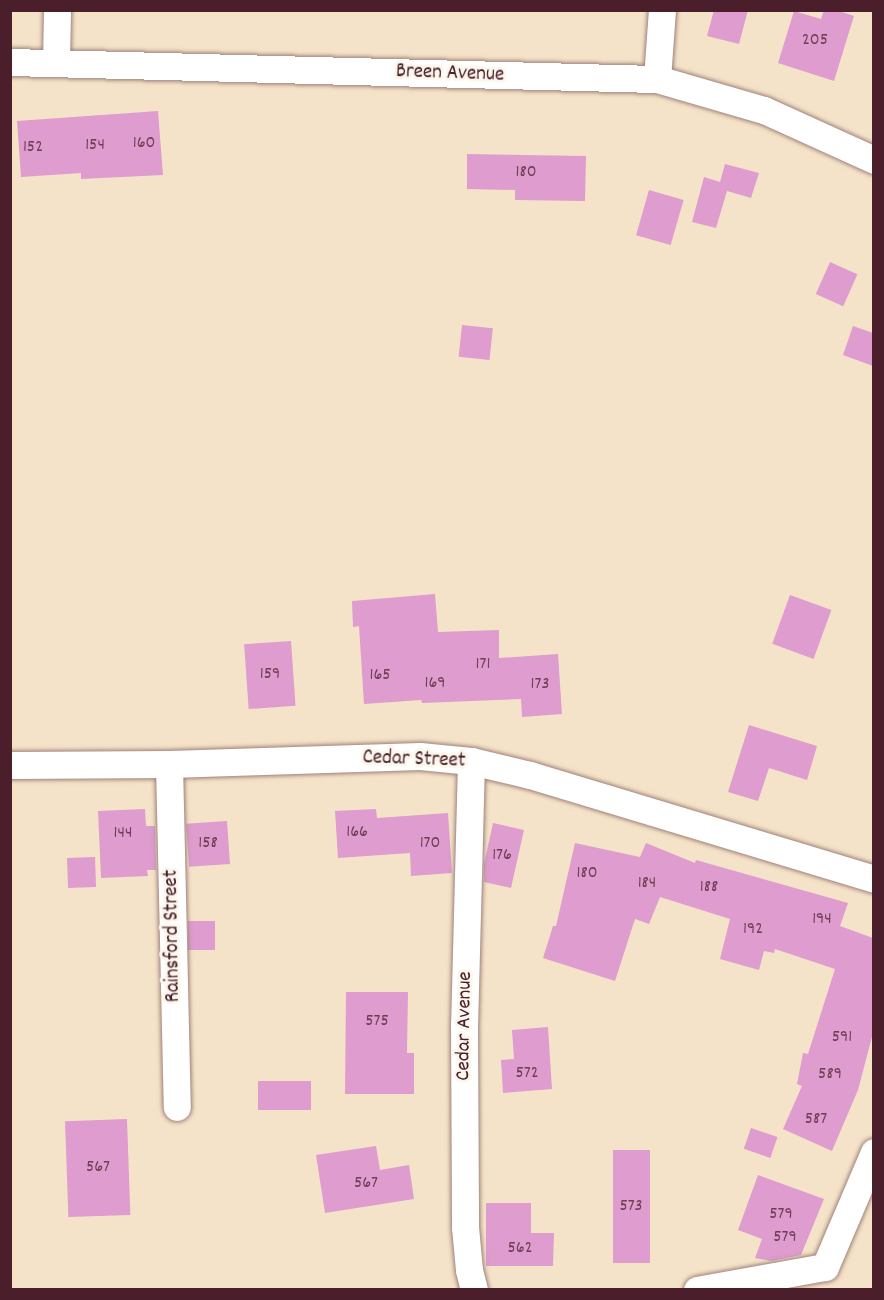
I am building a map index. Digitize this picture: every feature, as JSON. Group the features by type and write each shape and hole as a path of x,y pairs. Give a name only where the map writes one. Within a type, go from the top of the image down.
{"street":[{"path":"56,63 57,10"},
{"path":"657,79 662,10"},
{"name":"Breen Avenue","path":"10,62 657,79 764,110 873,160"},
{"name":"Cedar Street","path":"10,765 168,764 420,756 471,761 530,775 873,879"},
{"name":"Cedar Avenue","path":"471,761 465,1013 465,1215 469,1270 474,1290"},
{"name":"Rainsford Street","path":"168,764 177,1107"},
{"path":"697,1290 825,1267 873,1152"}],"building":[{"path":"714,10 748,10 739,44 707,36"},
{"path":"824,10 836,10 854,16 834,81 778,63 794,11 821,19"},
{"path":"158,111 163,175 81,179 81,173 21,177 17,121"},
{"path":"467,154 586,156 585,201 515,200 515,190 467,189"},
{"path":"725,164 759,173 751,198 727,191 716,228 692,222 704,177 720,182"},
{"path":"649,190 684,200 671,245 636,235"},
{"path":"830,262 857,274 843,306 816,294"},
{"path":"462,325 493,328 489,360 459,357"},
{"path":"853,326 873,333 873,366 843,355"},
{"path":"435,594 438,632 499,630 499,658 558,654 562,714 522,717 521,699 422,703 421,700 364,704 359,626 353,627 352,601"},
{"path":"790,595 831,610 814,659 772,644"},
{"path":"291,641 296,706 249,709 244,644"},
{"path":"749,725 817,746 807,780 769,768 758,801 728,792"},
{"path":"145,809 146,826 155,826 156,870 147,870 148,876 101,878 98,811"},
{"path":"376,809 377,818 448,813 452,873 411,876 410,853 338,858 335,811"},
{"path":"227,821 230,864 189,867 186,824"},
{"path":"493,823 524,830 511,888 484,882 484,864"},
{"path":"575,843 640,857 646,843 695,863 696,860 848,903 840,926 873,938 873,1033 858,1090 832,1151 783,1129 802,1086 797,1084 803,1053 808,1054 835,969 775,949 774,953 764,951 759,970 720,959 730,919 660,897 649,924 635,919 615,981 543,958 553,926 556,926"},
{"path":"95,857 96,887 68,888 67,858"},
{"path":"188,921 215,921 215,950 188,950"},
{"path":"346,992 408,992 407,1053 414,1053 414,1094 345,1094"},
{"path":"548,1027 552,1089 503,1093 501,1060 514,1059 512,1030"},
{"path":"258,1081 311,1081 311,1110 258,1110"},
{"path":"127,1119 130,1215 68,1217 65,1121"},
{"path":"751,1128 777,1137 770,1158 744,1149"},
{"path":"376,1146 380,1170 409,1165 414,1199 325,1213 316,1155"},
{"path":"613,1150 650,1150 650,1263 613,1263"},
{"path":"758,1175 824,1199 801,1255 771,1261 755,1258 762,1239 738,1230"},
{"path":"486,1203 531,1203 531,1233 554,1233 553,1266 486,1266"}]}
